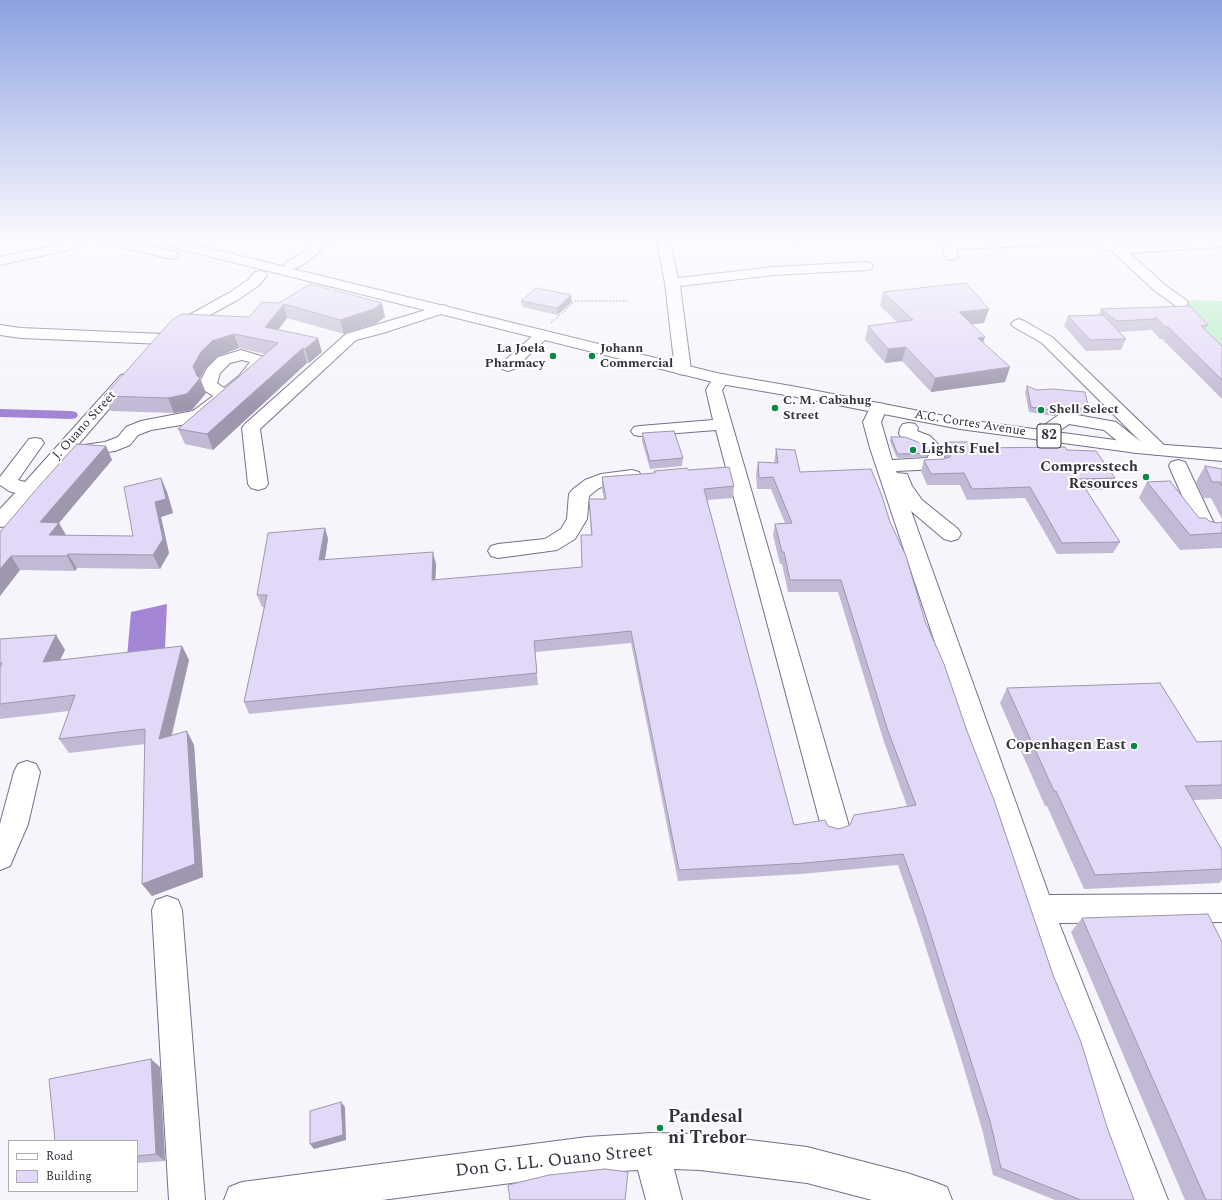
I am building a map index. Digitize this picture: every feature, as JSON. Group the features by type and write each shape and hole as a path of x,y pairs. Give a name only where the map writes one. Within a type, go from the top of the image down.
{"main road":[{"name":"J. Ouano Street","path":"0,521 171,330 212,309 234,294"},
{"path":"346,294 386,304 412,302"},
{"name":"A.C. Cortes Avenue","path":"380,294 442,309 545,330 640,360 721,379 791,403 909,428 1039,450 1222,470"},
{"path":"401,294 633,351 640,360"},
{"path":"673,294 683,370"},
{"path":"1168,294 1181,303"},
{"path":"258,484 251,428 351,337 378,330 442,309"},
{"path":"1019,324 1047,340 1159,450 1222,455"},
{"path":"0,330 21,333 163,339"},
{"path":"508,366 545,330"},
{"path":"721,379 714,390 724,424 729,470 835,826"},
{"path":"64,451 81,451 109,447 124,441 132,431 147,425 187,419 199,415 223,396"},
{"name":"A.C. Cortes Avenue","path":"875,420 960,424 1042,435 1066,418 1110,426 1137,448 1159,450"},
{"path":"875,420 884,436 903,487 915,504 951,534"},
{"path":"875,420 879,448 1039,909 1150,1200"},
{"path":"640,431 724,424"},
{"path":"895,465 940,463 924,440 908,434 909,428"},
{"path":"29,488 16,487 7,481 35,443"},
{"path":"1178,466 1207,530"},
{"path":"498,552 550,544 568,534 577,520 579,494 592,484 608,478 652,475"},
{"path":"0,857 14,824 27,772"},
{"path":"1039,909 1213,917"},
{"path":"167,910 187,1200"},
{"path":"651,1151 664,1200"},
{"name":"Don G. LL. Ouano Street","path":"242,1200 587,1155 651,1151 700,1152 807,1165 907,1191 934,1200"}],"path":[{"path":"545,330 575,302 630,301"}],"green space":[{"path":"1182,300 1222,301 1222,355 1174,304"}],"shaded area":[{"path":"167,604 165,648 127,657 131,612"}],"building":[{"path":"294,294 348,294 382,303 374,309 340,320 284,304 265,327 318,338 305,349 303,348 207,434 178,429 278,343 234,334 212,341 201,352 193,366 197,376 200,378 187,394 168,398 104,396 172,320 182,314 249,317 262,302 279,303"},
{"path":"529,294 571,295 557,308 521,301"},
{"path":"885,294 976,294 989,309 959,312 985,337 978,338 1010,367 935,378 906,347 888,349 868,326 913,320"},
{"path":"1190,306 1208,325 1201,326 1222,346 1222,380 1156,317 1156,319 1117,321 1101,309"},
{"path":"1103,315 1126,339 1090,340 1068,316"},
{"path":"1027,386 1037,390 1053,389 1085,392 1089,410 1069,406 1062,407 1057,411 1031,407"},
{"path":"674,431 683,458 650,461 642,433"},
{"path":"891,437 905,437 918,442 925,448 936,448 927,453 899,454 897,453"},
{"path":"946,442 969,442 973,448 1065,447 1067,450 1096,451 1115,478 1079,479 1120,542 1062,543 1030,487 972,489 964,473 931,474 924,460 950,457 953,451"},
{"path":"77,444 106,446 40,522 59,523 49,535 133,536 124,487 161,478 166,499 155,502 163,539 153,555 68,554 67,556 11,556 0,569 0,532"},
{"path":"776,449 795,450 800,472 871,469 882,496 890,522 906,556 925,621 944,664 967,731 994,800 1053,975 1081,1042 1107,1127 1134,1200 1081,1200 1001,1168 990,1121 924,913 903,854 804,863 679,870 631,631 534,641 537,673 244,702 267,595 257,595 268,533 325,528 319,560 433,552 432,580 582,567 581,535 592,535 589,499 606,499 602,477 655,473 654,471 687,468 688,470 729,467 734,486 704,489 794,825 825,820 828,826 839,829 850,825 854,815 916,805 888,731 841,580 790,580 784,552 782,552 775,524 792,523 773,477 759,478 758,462 778,463"},
{"path":"1205,466 1222,469 1222,486 1220,482 1212,482"},
{"path":"1170,481 1199,518 1206,518 1209,521 1217,523 1222,522 1222,533 1190,535 1147,482"},
{"path":"56,635 43,662 182,646 159,739 187,731 195,864 142,884 145,729 59,739 75,695 0,704 0,668 2,663 0,663 0,639"},
{"path":"1160,683 1197,742 1222,741 1222,785 1185,786 1222,850 1222,869 1095,875 1056,791 1054,791 1007,688"},
{"path":"1208,914 1222,942 1222,1200 1206,1200 1082,918"},
{"path":"151,1059 156,1154 138,1156 138,1140 55,1140 49,1079"},
{"path":"341,1102 343,1135 310,1144 310,1111"},
{"path":"605,1169 628,1172 625,1200 510,1200 508,1185 549,1175"}],"waterway":[{"path":"0,413 71,415"}],"place":[{"name":"La Joela Pharmacy","path":"553,356"},
{"name":"Johann Commercial","path":"592,356"},
{"name":"C. M. Cabahug Street","path":"775,408"},
{"name":"Shell Select","path":"1041,410"},
{"name":"Lights Fuel","path":"913,450"},
{"name":"Compresstech Resources","path":"1146,477"},
{"name":"Copenhagen East","path":"1134,746"},
{"name":"Pandesal ni Trebor","path":"660,1128"}]}
